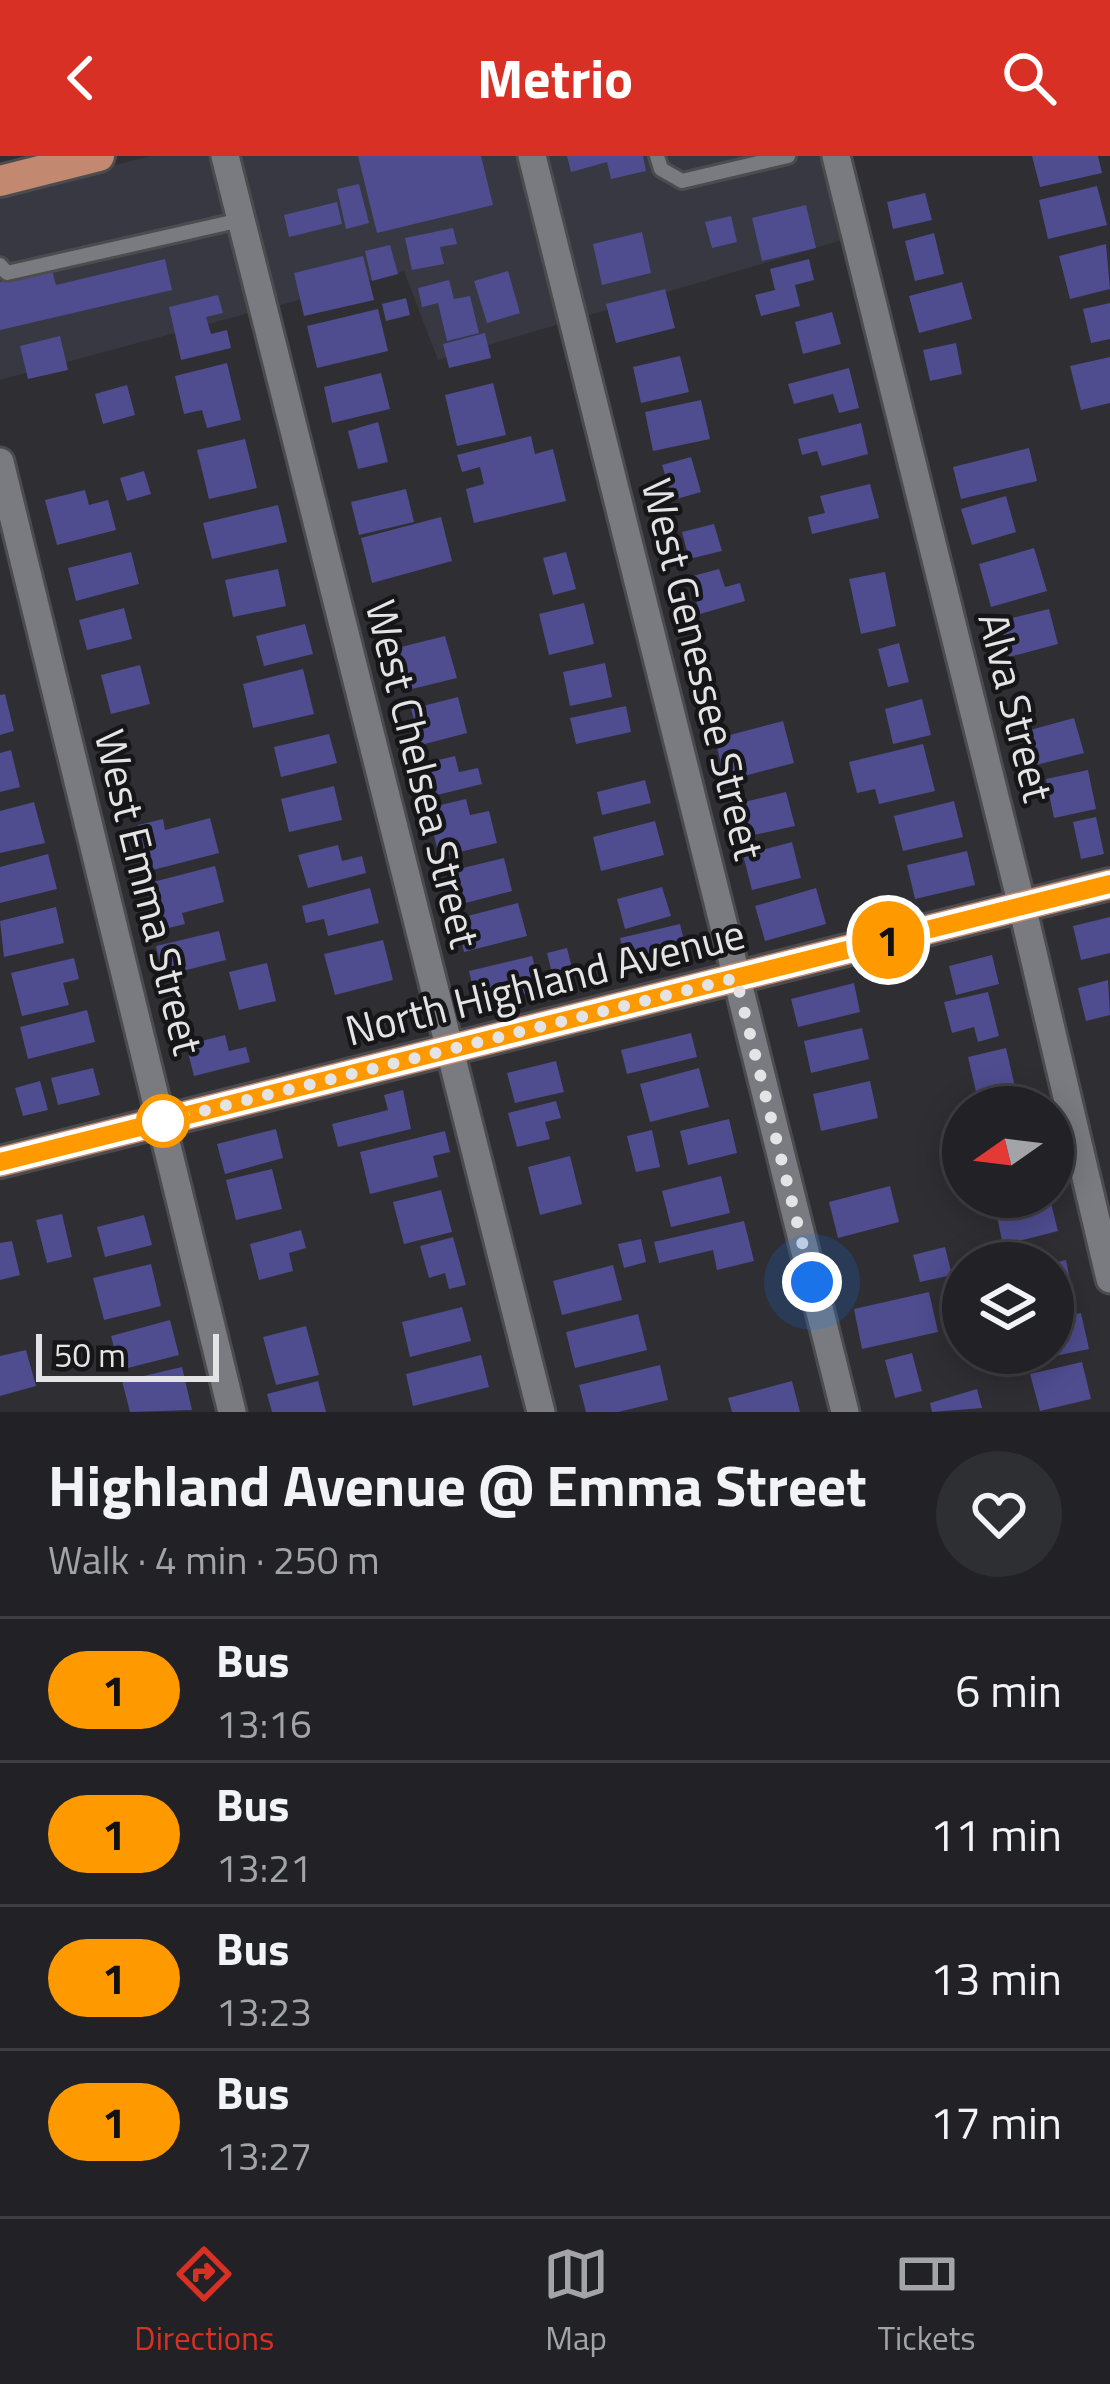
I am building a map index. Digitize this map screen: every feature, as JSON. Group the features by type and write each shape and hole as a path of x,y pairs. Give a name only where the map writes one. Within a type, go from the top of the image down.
{"main road":[{"path":"0,181 99,156"},
{"name":"North Highland Avenue","path":"0,1162 1110,884"}],"street":[{"name":"West Chelsea Street","path":"225,156 541,1412"},
{"name":"West Genessee Street","path":"532,156 845,1412"},
{"name":"Alva Street","path":"836,156 1110,1279"},
{"name":"West Emma Street","path":"0,462 232,1412"}],"lane":[{"path":"657,156 661,169 682,181 788,156"},
{"path":"0,266 7,273 241,220"}],"shaded area":[{"path":"151,156 210,156 249,313 0,380 0,194"},
{"path":"239,156 517,156 559,324 438,360 404,271 277,306"},
{"path":"546,156 821,156 842,240 586,316"}],"building":[{"path":"358,156 481,156 493,205 377,233"},
{"path":"567,156 643,156 646,171 611,179 607,162 571,172"},
{"path":"1032,156 1098,156 1102,173 1040,187"},
{"path":"359,184 369,223 346,229 337,189"},
{"path":"1097,186 1107,225 1048,239 1039,200"},
{"path":"925,193 932,220 893,229 887,202"},
{"path":"337,202 342,224 289,237 284,215"},
{"path":"806,205 816,248 762,261 752,218"},
{"path":"731,216 737,242 712,248 705,222"},
{"path":"453,228 457,244 440,247 444,264 412,270 405,238"},
{"path":"642,232 651,273 602,285 593,244"},
{"path":"934,233 944,274 915,281 905,241"},
{"path":"1106,244 1110,289 1070,299 1059,256"},
{"path":"390,245 398,274 372,281 365,251"},
{"path":"363,256 374,300 304,316 294,273"},
{"path":"165,259 172,290 0,330 0,282 52,270 56,285"},
{"path":"809,259 814,280 795,285 800,306 761,316 755,295 775,290 770,269"},
{"path":"508,271 520,313 487,323 474,281"},
{"path":"449,280 454,299 470,296 479,333 447,341 438,303 422,307 418,288"},
{"path":"962,282 972,319 919,333 909,296"},
{"path":"665,289 675,328 616,343 606,304"},
{"path":"218,295 223,313 206,317 211,334 227,330 231,348 181,360 169,307"},
{"path":"406,298 410,315 386,321 382,304"},
{"path":"1110,303 1110,339 1091,343 1083,309"},
{"path":"378,309 388,351 317,368 307,326"},
{"path":"832,312 841,344 803,354 795,322"},
{"path":"485,333 491,358 449,368 443,344"},
{"path":"60,336 68,370 28,379 20,346"},
{"path":"956,343 962,374 930,381 923,350"},
{"path":"680,356 689,392 641,403 633,367"},
{"path":"1110,357 1110,403 1081,410 1070,366"},
{"path":"227,363 241,420 207,428 202,410 184,414 175,376"},
{"path":"849,368 859,408 839,413 833,394 794,404 788,384"},
{"path":"381,373 390,409 332,423 324,387"},
{"path":"493,383 506,435 457,446 445,395"},
{"path":"127,385 135,415 103,424 95,394"},
{"path":"701,400 710,439 653,451 645,412"},
{"path":"378,422 388,462 358,469 348,431"},
{"path":"861,423 868,454 822,466 817,451 802,455 798,439"},
{"path":"531,436 535,454 553,449 566,501 474,523 466,489 484,484 480,467 462,472 457,455"},
{"path":"245,439 257,488 209,499 197,450"},
{"path":"1029,448 1037,481 961,499 953,467"},
{"path":"691,457 701,492 673,500 662,465"},
{"path":"144,471 151,494 127,501 120,478"},
{"path":"870,484 879,518 812,534 808,517 825,513 820,496"},
{"path":"406,489 414,522 359,535 351,502"},
{"path":"85,490 89,505 108,500 116,530 57,545 45,500"},
{"path":"1006,496 1016,532 972,545 961,509"},
{"path":"278,505 287,542 212,559 203,523"},
{"path":"441,517 452,561 372,583 361,538"},
{"path":"714,524 722,551 689,559 682,532"},
{"path":"1034,548 1047,591 991,607 979,564"},
{"path":"131,552 139,584 76,601 68,568"},
{"path":"566,552 576,589 553,595 543,558"},
{"path":"278,569 286,606 233,617 225,580"},
{"path":"719,569 725,587 740,583 745,601 700,614 689,577"},
{"path":"885,572 896,626 861,634 849,579"},
{"path":"584,603 594,644 549,655 539,614"},
{"path":"124,608 132,639 87,650 79,620"},
{"path":"1049,609 1058,644 1009,657 1000,621"},
{"path":"305,624 313,654 264,666 256,636"},
{"path":"445,636 457,678 408,690 397,648"},
{"path":"899,643 909,682 888,687 878,649"},
{"path":"605,663 612,697 570,706 563,672"},
{"path":"140,665 150,704 111,714 101,675"},
{"path":"303,669 314,714 253,728 243,684"},
{"path":"5,694 14,731 0,735 0,695"},
{"path":"458,697 467,733 421,745 411,709"},
{"path":"922,699 931,735 893,744 885,709"},
{"path":"626,706 631,732 576,744 570,718"},
{"path":"1074,718 1084,753 1032,766 1023,732"},
{"path":"783,721 794,763 725,781 715,739"},
{"path":"329,734 337,763 281,777 274,747"},
{"path":"923,744 935,791 879,804 875,789 857,793 849,762"},
{"path":"11,750 20,787 0,792 0,753"},
{"path":"455,756 459,772 478,768 482,784 425,798 417,765"},
{"path":"1088,770 1096,809 1054,818 1046,779"},
{"path":"645,780 651,803 602,815 597,792"},
{"path":"334,786 342,820 289,832 281,799"},
{"path":"786,792 795,826 740,838 732,805"},
{"path":"466,799 470,815 489,811 497,843 439,857 428,808"},
{"path":"954,801 963,837 903,851 894,816"},
{"path":"34,802 45,843 0,853 0,811"},
{"path":"1096,817 1104,854 1081,859 1073,822"},
{"path":"210,818 219,853 149,871 138,825 163,819 165,830"},
{"path":"655,821 664,855 601,871 593,837"},
{"path":"792,842 801,878 752,890 743,855"},
{"path":"338,845 342,861 362,856 366,873 308,888 298,855"},
{"path":"967,851 975,885 915,899 907,865"},
{"path":"48,854 57,889 0,903 0,867"},
{"path":"504,858 512,891 458,905 450,871"},
{"path":"215,866 224,902 182,913 185,924 156,931 145,884"},
{"path":"662,887 671,916 625,929 617,899"},
{"path":"370,888 379,923 328,936 324,919 306,923 302,906"},
{"path":"816,888 826,924 765,941 755,906"},
{"path":"518,903 527,936 464,952 456,919"},
{"path":"56,907 64,943 4,957 0,921"},
{"path":"1110,917 1110,953 1081,960 1073,926"},
{"path":"680,924 688,957 628,971 620,938"},
{"path":"219,931 226,960 163,976 156,946"},
{"path":"383,940 393,980 335,995 324,954"},
{"path":"567,948 576,984 556,989 547,953"},
{"path":"992,955 999,984 956,995 949,966"},
{"path":"532,956 541,990 477,1005 469,971"},
{"path":"74,958 79,979 63,983 69,1005 22,1016 11,973"},
{"path":"267,963 276,1001 239,1010 229,972"},
{"path":"1108,980 1110,1015 1086,1021 1078,988"},
{"path":"854,983 860,1012 798,1027 791,999"},
{"path":"988,992 999,1036 978,1042 974,1027 952,1033 944,1002"},
{"path":"87,1010 95,1042 28,1059 20,1027"},
{"path":"862,1028 869,1059 811,1073 804,1041"},
{"path":"691,1033 697,1057 627,1074 621,1050"},
{"path":"225,1035 229,1051 246,1047 250,1062 194,1076 186,1045"},
{"path":"1006,1048 1015,1086 975,1086 968,1057"},
{"path":"556,1061 564,1092 515,1103 507,1073"},
{"path":"93,1068 100,1095 58,1105 51,1078"},
{"path":"699,1068 709,1107 650,1122 640,1084"},
{"path":"40,1081 48,1110 23,1116 15,1088"},
{"path":"870,1081 878,1118 821,1131 813,1094"},
{"path":"403,1090 411,1129 338,1147 332,1124 388,1110 384,1095"},
{"path":"556,1101 561,1118 545,1122 550,1139 517,1147 508,1113"},
{"path":"729,1119 737,1153 688,1165 680,1131"},
{"path":"276,1129 283,1158 225,1174 217,1144"},
{"path":"652,1130 660,1167 636,1172 627,1136"},
{"path":"445,1131 450,1152 433,1156 438,1177 370,1194 360,1152"},
{"path":"570,1156 582,1204 540,1215 528,1167"},
{"path":"272,1169 282,1209 236,1220 226,1180"},
{"path":"721,1176 730,1213 671,1227 662,1191"},
{"path":"890,1186 899,1222 838,1238 829,1202"},
{"path":"441,1190 452,1232 404,1244 393,1202"},
{"path":"62,1214 72,1257 47,1263 36,1220"},
{"path":"144,1215 152,1245 105,1257 97,1227"},
{"path":"997,1218 1055,1218 1058,1231 1002,1242"},
{"path":"744,1221 754,1261 717,1270 713,1250 659,1263 654,1242"},
{"path":"301,1230 306,1248 289,1253 293,1271 259,1280 250,1244"},
{"path":"453,1237 466,1285 449,1289 445,1273 429,1278 420,1246"},
{"path":"641,1239 646,1262 624,1268 618,1244"},
{"path":"12,1241 20,1275 0,1280 0,1243"},
{"path":"942,1248 942,1277 920,1282 913,1255"},
{"path":"151,1264 161,1306 104,1320 93,1278"},
{"path":"613,1265 622,1300 562,1315 553,1281"},
{"path":"929,1292 938,1332 862,1349 854,1309"},
{"path":"462,1307 471,1341 410,1357 402,1322"},
{"path":"1081,1313 1089,1349 1074,1352 1074,1314"},
{"path":"638,1314 647,1350 575,1368 566,1332"},
{"path":"170,1320 179,1355 120,1370 111,1336"},
{"path":"306,1326 319,1375 276,1385 263,1337"},
{"path":"26,1350 36,1386 0,1396 0,1356"},
{"path":"912,1353 922,1391 895,1398 885,1360"},
{"path":"481,1355 489,1387 413,1406 406,1374"},
{"path":"1082,1362 1091,1399 1040,1411 1030,1374 1074,1374 1074,1364"},
{"path":"660,1365 668,1400 618,1412 586,1412 579,1385"},
{"path":"182,1367 192,1410 130,1412 122,1381"},
{"path":"318,1381 326,1412 272,1412 267,1394"},
{"path":"792,1381 800,1412 732,1412 728,1398"},
{"path":"977,1389 982,1408 932,1412 930,1403"}],"bus line":[{"name":"1","path":"0,1162 1110,884"}],"route":[{"path":"163,1121 736,978 812,1282"}]}
